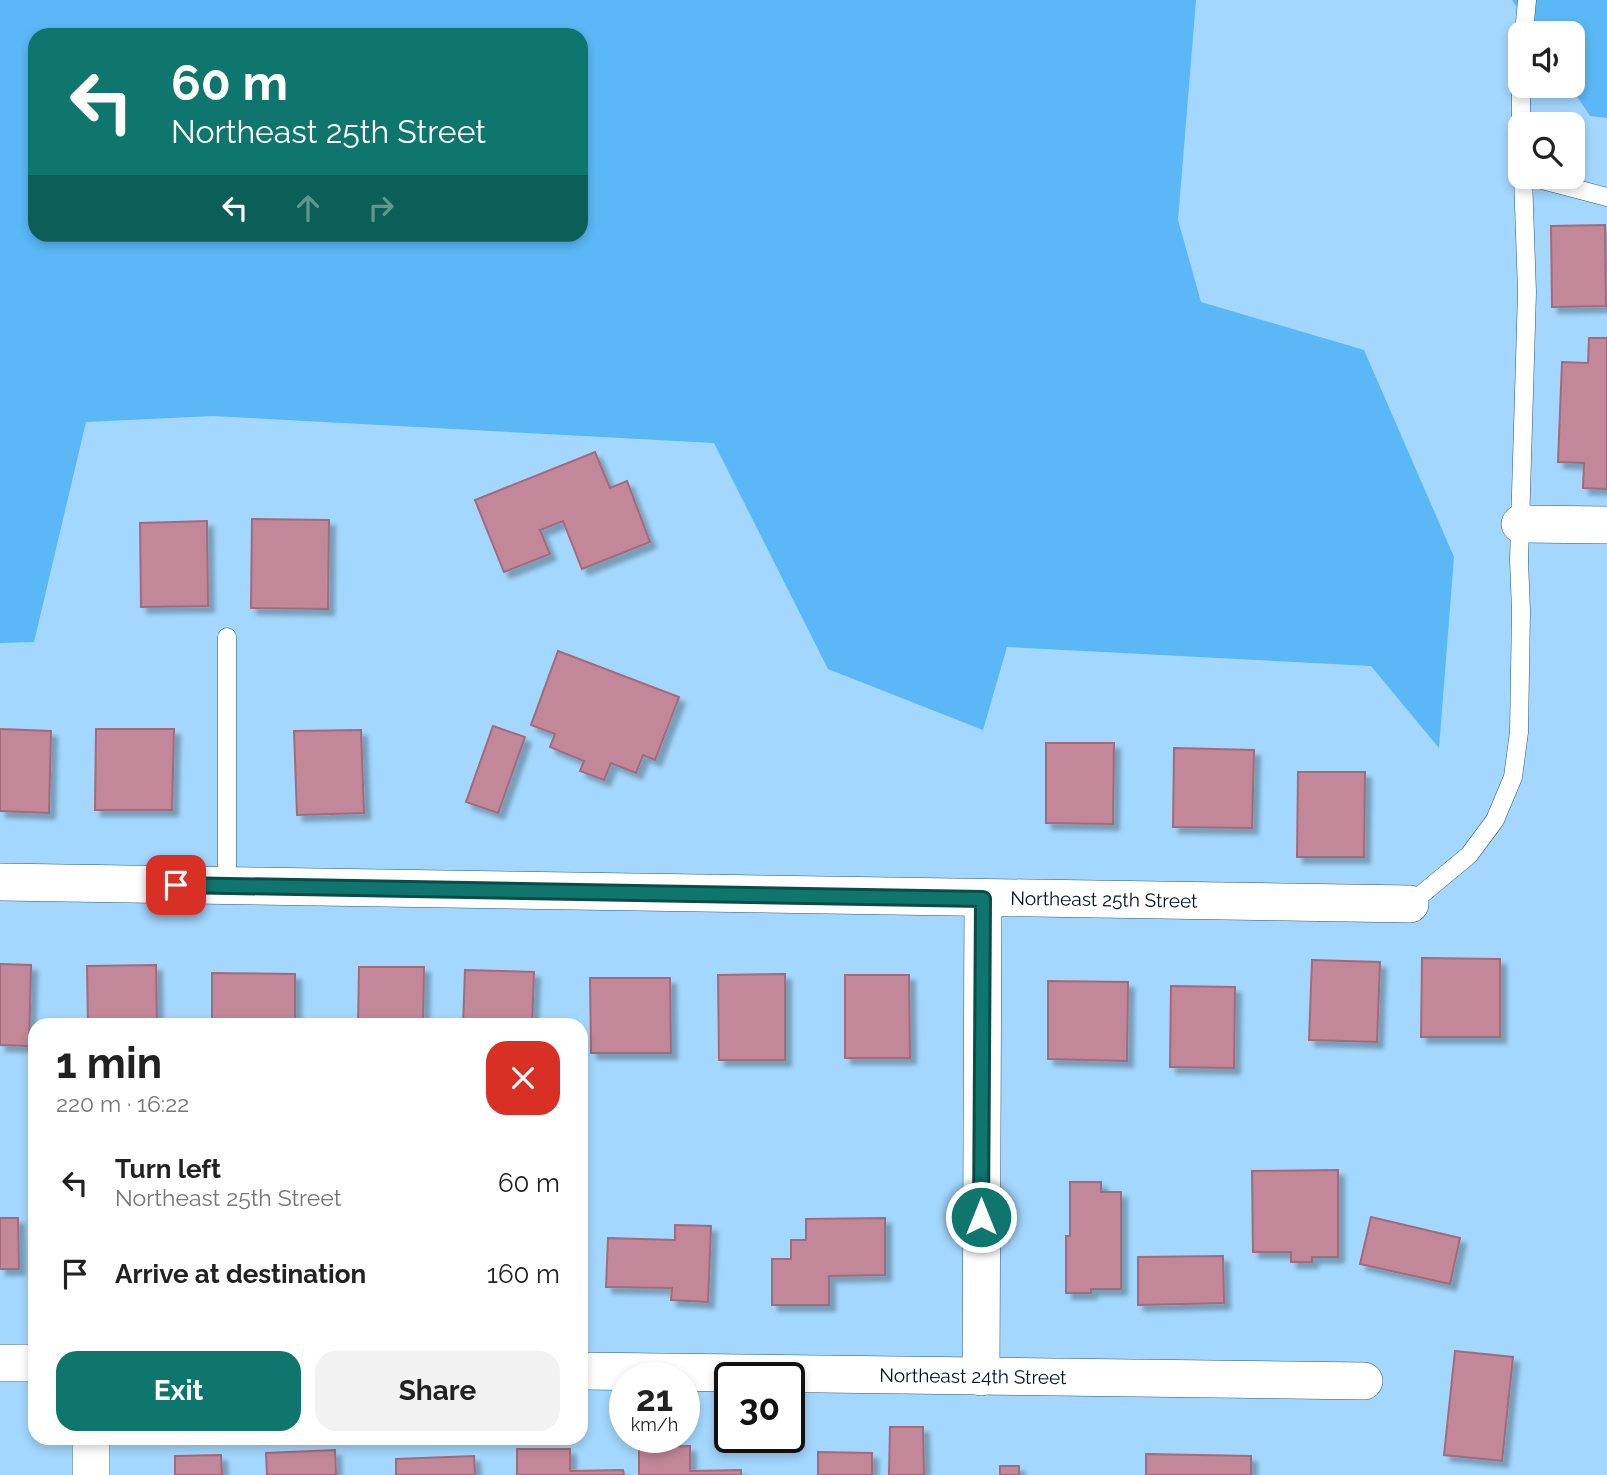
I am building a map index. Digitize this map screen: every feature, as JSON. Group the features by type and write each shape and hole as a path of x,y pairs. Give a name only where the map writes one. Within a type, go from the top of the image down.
{"street":[{"path":"1520,524 1607,525"},
{"name":"Northeast 25th Street","path":"0,882 1410,904"},
{"path":"981,1377 983,899"},
{"path":"0,1363 28,1363"},
{"name":"Northeast 24th Street","path":"588,1371 1364,1381"},
{"path":"91,1475 92,1445"}],"lane":[{"path":"1525,21 1527,0"},
{"path":"1410,904 1469,855 1496,820 1513,777 1519,732 1520,524 1527,292 1523,189"},
{"path":"1577,189 1607,197"},
{"path":"227,637 227,886"}],"shaded area":[{"path":"0,0 1196,0 1178,220 1201,302 1364,350 1454,557 1439,748 1371,666 1007,647 983,730 828,669 714,443 213,416 86,422 34,642 0,643"},
{"path":"1512,0 1607,0 1607,118 1590,116 1578,98 1585,98 1585,21 1526,21"}],"building":[{"path":"1605,225 1606,306 1552,307 1551,226"},
{"path":"1589,338 1607,338 1607,489 1583,488 1584,463 1558,462 1562,362 1588,363"},
{"path":"595,452 610,488 627,481 650,542 582,569 563,521 540,530 550,554 504,572 475,500"},
{"path":"252,519 329,520 328,609 251,608"},
{"path":"207,521 208,606 141,607 140,523"},
{"path":"558,651 679,697 655,760 643,755 636,773 611,763 604,780 580,771 584,761 550,747 555,734 531,725"},
{"path":"493,726 525,737 498,813 466,802"},
{"path":"0,729 51,731 49,813 0,811"},
{"path":"96,729 174,729 172,810 95,810"},
{"path":"361,730 364,813 297,815 294,731"},
{"path":"1046,743 1114,743 1113,824 1046,823"},
{"path":"1174,748 1254,750 1252,828 1173,827"},
{"path":"1298,772 1365,772 1364,857 1297,857"},
{"path":"1422,958 1500,959 1500,1037 1421,1037"},
{"path":"1312,960 1380,962 1377,1042 1309,1040"},
{"path":"0,964 31,965 28,1046 0,1045"},
{"path":"156,965 157,1018 88,1018 87,966"},
{"path":"359,967 424,967 423,1018 358,1018"},
{"path":"465,970 534,972 532,1018 463,1018"},
{"path":"212,973 295,974 295,1018 212,1018"},
{"path":"785,974 785,1060 719,1060 718,975"},
{"path":"845,975 909,975 910,1058 845,1058"},
{"path":"590,978 670,978 671,1053 591,1053"},
{"path":"1048,981 1128,982 1127,1061 1048,1059"},
{"path":"1171,986 1235,987 1234,1068 1170,1067"},
{"path":"1338,1170 1338,1257 1312,1257 1312,1262 1291,1262 1291,1252 1253,1252 1252,1171"},
{"path":"1070,1182 1101,1182 1101,1192 1121,1192 1121,1289 1091,1289 1091,1293 1066,1293"},
{"path":"1371,1217 1460,1238 1450,1284 1360,1264"},
{"path":"0,1218 18,1218 19,1269 0,1269"},
{"path":"885,1218 885,1275 829,1276 829,1305 772,1305 772,1259 791,1259 791,1240 806,1240 806,1219"},
{"path":"675,1225 711,1226 708,1302 671,1300 672,1288 606,1287 608,1238 675,1240"},
{"path":"1223,1256 1224,1303 1138,1305 1138,1257"},
{"path":"1455,1351 1513,1357 1502,1461 1444,1455"},
{"path":"890,1427 923,1427 924,1475 889,1475"},
{"path":"517,1449 570,1449 570,1471 623,1470 624,1475 517,1475"},
{"path":"335,1450 336,1475 267,1475 266,1453"},
{"path":"818,1452 872,1453 872,1475 818,1475"},
{"path":"639,1453 690,1453 690,1471 741,1470 741,1475 639,1475"},
{"path":"1146,1454 1251,1456 1251,1475 1146,1475"},
{"path":"221,1455 222,1475 175,1475 175,1456"},
{"path":"474,1456 475,1475 396,1475 396,1459"},
{"path":"1000,1466 1019,1466 1019,1475 1000,1475"}],"route":[{"path":"176,885 983,899 981,1217"}]}
